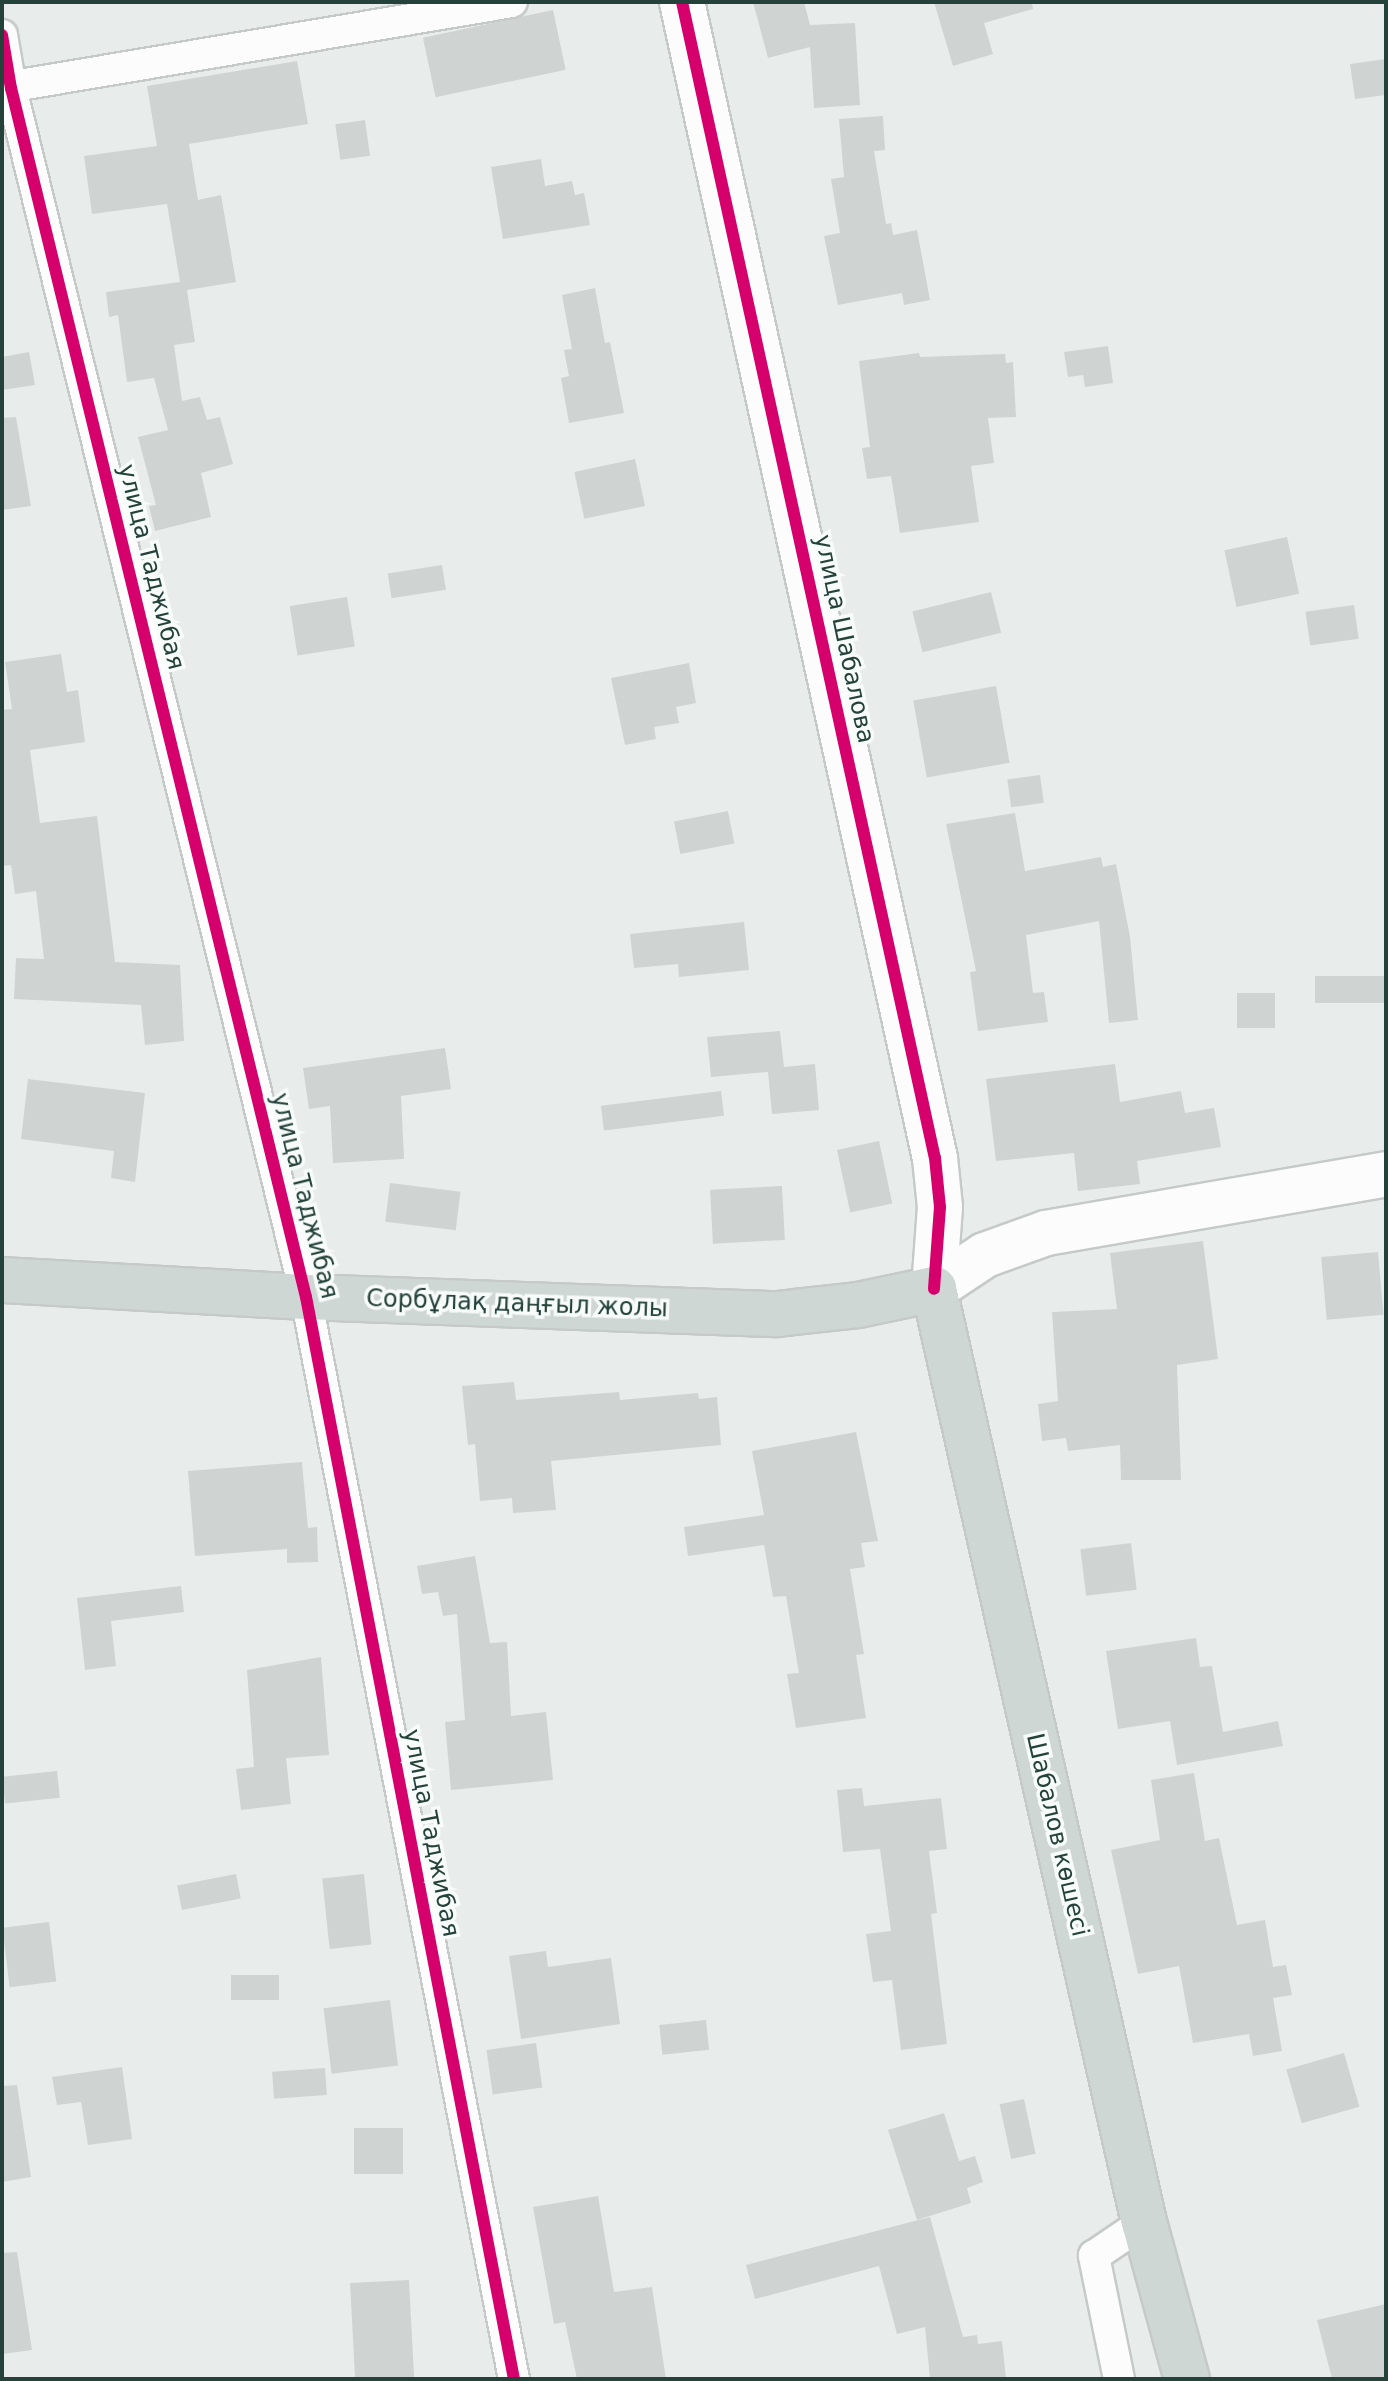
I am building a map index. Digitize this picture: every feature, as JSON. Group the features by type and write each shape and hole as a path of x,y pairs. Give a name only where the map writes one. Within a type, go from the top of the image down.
{"main road":[{"name":"Сорбұлақ даңғыл жолы","path":"2,1280 306,1297 777,1314 858,1305 934,1289"},
{"name":"Шабалов көшесі","path":"934,1289 1144,2222 1187,2379"}],"street":[{"path":"6,88 512,2"},
{"name":"улица Шабалова","path":"682,2 935,1158 940,1207 934,1289"},
{"name":"улица Таджибая","path":"2,35 6,88 306,1297 514,2379"},
{"path":"934,1289 985,1255 1046,1233 1386,1174"},
{"path":"1119,2379 1094,2256 1144,2222"}],"building":[{"path":"753,2 804,2 810,25 855,23 860,105 814,108 810,47 768,58"},
{"path":"934,2 1032,2 1033,9 984,23 993,54 953,66"},
{"path":"553,10 566,70 436,97 423,38"},
{"path":"1386,59 1386,95 1355,99 1350,64"},
{"path":"297,61 308,124 189,144 198,200 221,195 236,282 187,290 195,342 174,345 182,401 200,397 207,420 220,417 233,464 201,473 211,517 155,531 149,506 156,505 138,437 168,430 154,378 127,382 118,315 109,317 106,292 180,282 167,204 92,214 84,156 157,146 147,86"},
{"path":"883,116 885,150 874,151 886,224 891,223 893,235 917,230 930,300 904,305 902,293 838,305 824,236 840,233 831,179 844,177 839,119"},
{"path":"365,120 370,156 340,160 335,124"},
{"path":"541,159 545,186 572,181 575,195 584,193 590,225 503,239 491,167"},
{"path":"595,288 605,343 610,342 624,413 569,423 561,378 569,376 564,350 572,349 562,295"},
{"path":"1108,346 1113,383 1085,387 1083,375 1068,377 1064,352"},
{"path":"29,352 35,385 2,390 2,357"},
{"path":"919,353 920,357 1005,354 1006,363 1013,362 1016,417 988,418 994,463 971,466 979,522 900,533 891,476 867,479 862,448 870,447 859,361"},
{"path":"16,417 31,506 2,510 2,418"},
{"path":"635,459 645,506 584,519 574,472"},
{"path":"1287,537 1299,594 1236,607 1224,550"},
{"path":"442,565 446,590 392,598 388,574"},
{"path":"991,592 1001,633 923,652 912,612"},
{"path":"347,597 355,646 298,655 290,606"},
{"path":"1354,605 1359,639 1310,645 1305,612"},
{"path":"61,654 67,692 78,690 85,742 30,750 40,823 97,816 115,962 180,965 184,1041 145,1045 141,1005 14,999 16,958 44,959 36,891 15,894 11,865 2,866 2,710 12,709 5,662"},
{"path":"689,663 696,703 676,707 679,723 654,727 656,739 625,745 611,678"},
{"path":"996,686 1010,763 927,777 913,701"},
{"path":"1040,775 1044,803 1011,807 1007,780"},
{"path":"728,811 734,843 680,854 674,821"},
{"path":"1015,813 1025,871 1101,857 1103,867 1116,864 1130,937 1138,1020 1109,1023 1099,921 1026,935 1033,993 1044,992 1048,1022 978,1031 970,972 976,971 946,824"},
{"path":"744,922 749,970 679,977 678,964 634,968 630,934"},
{"path":"1315,976 1384,976 1384,1003 1315,1003"},
{"path":"1237,993 1275,993 1275,1028 1237,1028"},
{"path":"780,1031 784,1067 815,1064 819,1110 772,1114 768,1072 711,1077 707,1037"},
{"path":"445,1048 451,1089 401,1096 404,1159 333,1163 330,1106 309,1109 303,1068"},
{"path":"1115,1064 1120,1102 1181,1091 1185,1113 1214,1108 1221,1147 1137,1161 1140,1184 1078,1191 1074,1153 996,1161 986,1079"},
{"path":"28,1079 145,1093 135,1182 111,1178 114,1151 21,1139"},
{"path":"721,1091 724,1116 604,1131 601,1106"},
{"path":"879,1141 892,1204 850,1213 837,1150"},
{"path":"390,1183 460,1192 456,1230 385,1222"},
{"path":"782,1186 785,1240 713,1244 710,1190"},
{"path":"1203,1241 1218,1359 1177,1365 1181,1480 1121,1480 1120,1445 1068,1451 1066,1438 1042,1441 1038,1404 1058,1401 1052,1312 1117,1309 1110,1253"},
{"path":"1378,1252 1383,1315 1327,1320 1321,1257"},
{"path":"514,1382 516,1400 619,1392 620,1400 698,1393 699,1399 717,1397 721,1445 551,1461 556,1510 513,1513 512,1498 480,1501 475,1444 468,1445 462,1386"},
{"path":"856,1432 878,1541 861,1543 865,1567 850,1569 864,1654 856,1655 866,1718 796,1728 787,1674 799,1673 786,1596 773,1597 764,1545 688,1556 684,1527 764,1515 752,1451"},
{"path":"302,1462 308,1528 317,1527 318,1562 287,1563 287,1549 195,1556 188,1471"},
{"path":"1131,1543 1137,1590 1086,1596 1080,1549"},
{"path":"475,1556 490,1643 507,1642 511,1716 546,1712 553,1780 451,1790 445,1722 465,1720 457,1614 443,1616 438,1592 422,1594 417,1566"},
{"path":"181,1586 184,1612 111,1621 116,1666 85,1670 77,1598"},
{"path":"1196,1638 1200,1667 1212,1666 1223,1732 1278,1721 1283,1746 1177,1765 1170,1721 1118,1729 1106,1651"},
{"path":"321,1657 329,1755 286,1758 291,1804 241,1810 236,1769 254,1767 247,1670"},
{"path":"57,1771 60,1798 5,1804 2,1777"},
{"path":"1194,1773 1205,1841 1219,1838 1237,1925 1265,1920 1273,1967 1286,1965 1292,1995 1273,1998 1282,2051 1253,2056 1249,2034 1193,2043 1179,1966 1138,1974 1111,1850 1160,1840 1151,1780"},
{"path":"862,1788 864,1806 941,1798 947,1849 929,1851 937,1913 931,1914 947,2044 901,2050 892,1980 873,1982 866,1934 891,1931 880,1849 843,1852 837,1790"},
{"path":"236,1874 241,1899 182,1910 177,1885"},
{"path":"364,1874 371,1945 330,1949 322,1878"},
{"path":"49,1922 56,1982 10,1987 2,1928"},
{"path":"546,1951 548,1967 611,1958 620,2024 521,2039 509,1956"},
{"path":"231,1975 279,1975 279,2000 231,2000"},
{"path":"390,2000 398,2066 332,2074 323,2008"},
{"path":"706,2020 709,2050 662,2055 659,2025"},
{"path":"536,2043 542,2088 493,2095 486,2050"},
{"path":"1344,2053 1359,2107 1302,2123 1286,2070"},
{"path":"122,2067 132,2139 88,2145 81,2102 57,2105 52,2077"},
{"path":"325,2068 327,2095 274,2099 272,2072"},
{"path":"17,2085 31,2177 2,2182 2,2086"},
{"path":"1024,2099 1036,2154 1011,2159 1000,2104"},
{"path":"944,2113 959,2161 975,2156 983,2182 967,2188 971,2203 917,2220 888,2130"},
{"path":"354,2128 403,2128 403,2174 354,2174"},
{"path":"598,2196 614,2292 652,2287 666,2379 577,2379 565,2322 554,2324 533,2207"},
{"path":"930,2217 963,2337 977,2335 978,2344 1002,2341 1006,2379 930,2379 925,2327 897,2334 879,2266 755,2299 746,2265"},
{"path":"17,2252 32,2350 2,2354 2,2253"},
{"path":"409,2280 414,2379 355,2379 350,2283"},
{"path":"1386,2304 1386,2379 1332,2379 1317,2320"}],"cycle path":[{"path":"682,2 935,1158 940,1207 934,1289"},
{"path":"2,35 11,88 306,1297 514,2379"}]}
